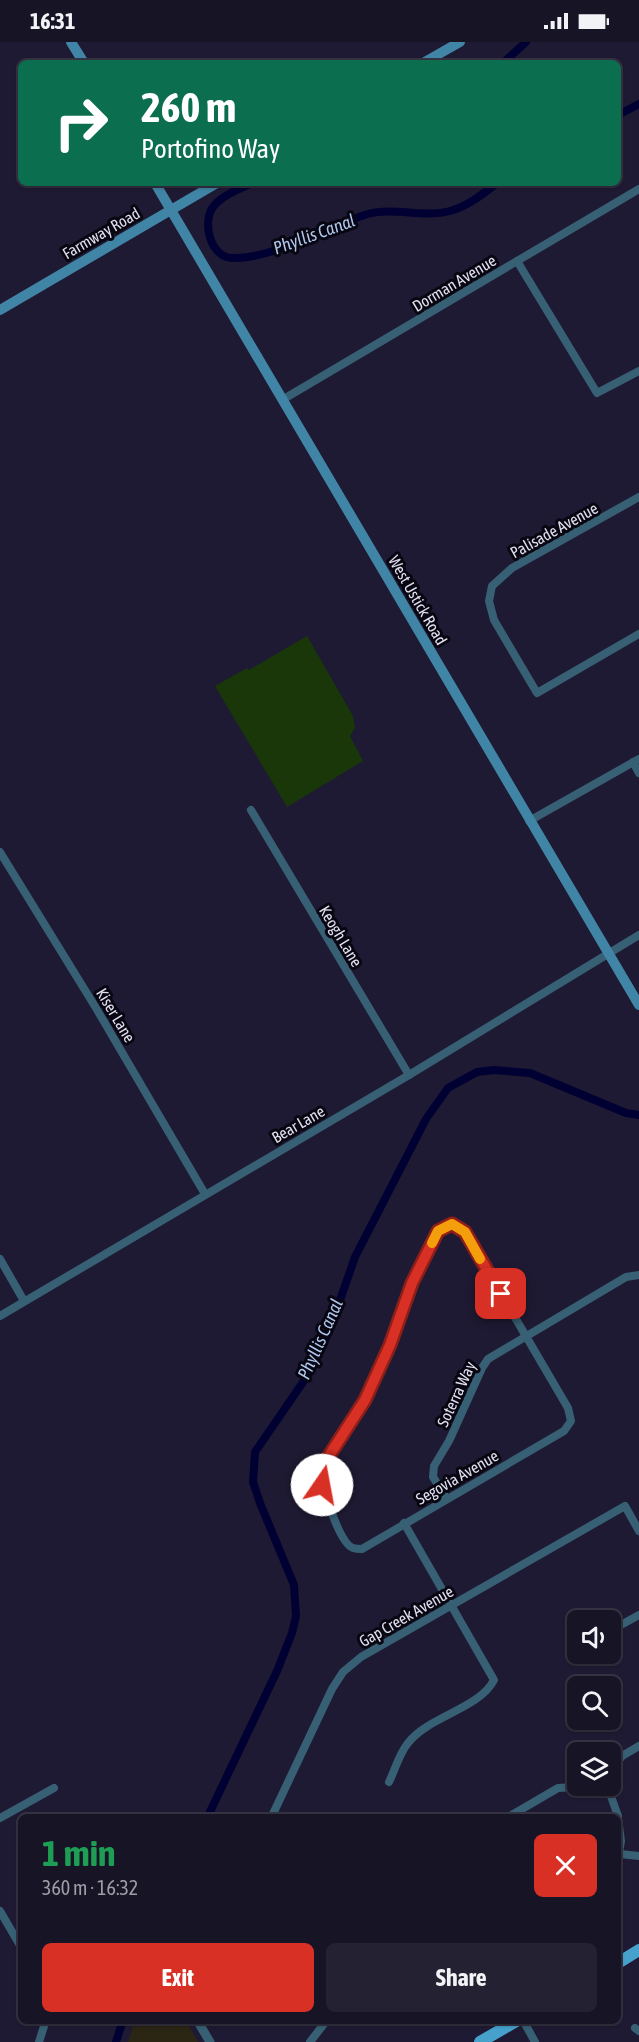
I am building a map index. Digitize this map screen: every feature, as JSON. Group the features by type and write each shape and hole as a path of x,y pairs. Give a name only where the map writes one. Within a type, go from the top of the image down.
{"main road":[{"path":"71,42 82,60"},
{"path":"428,60 459,42"},
{"name":"West Ustick Road","path":"157,186 639,1005"},
{"name":"Farmway Road","path":"0,310 212,186"},
{"path":"621,1960 639,1950"},
{"path":"480,2042 511,2024"}],"street":[{"name":"Dorman Avenue","path":"282,400 639,189"},
{"path":"517,261 597,393 639,371"},
{"name":"Palisade Avenue","path":"639,497 512,568 497,581 489,594 494,620 537,693 639,634"},
{"path":"529,821 636,760 639,773"},
{"name":"Keogh Lane","path":"251,810 409,1075"},
{"name":"Kiser Lane","path":"0,852 141,1083 205,1194"},
{"name":"Bear Lane","path":"0,1316 409,1075 639,935"},
{"name":"Segovia Avenue","path":"452,1224 465,1232 524,1335 568,1408 571,1421 564,1431 362,1549 353,1548 344,1541 322,1485 321,1472 365,1400 390,1345 412,1283 438,1231 452,1224"},
{"path":"0,1259 24,1301"},
{"name":"Soterra Way","path":"447,1499 434,1477 434,1466 449,1441 482,1368 497,1352 524,1335 626,1277 639,1275"},
{"name":"Gap Creek Avenue","path":"273,1814 343,1672 361,1657 625,1506 639,1531"},
{"path":"389,1782 407,1744 430,1724 489,1690 494,1680 404,1523"},
{"path":"621,1626 639,1615"},
{"path":"621,1757 639,1746"},
{"path":"513,1814 558,1788 567,1787"},
{"path":"0,1818 54,1788"},
{"path":"611,1796 617,1814"},
{"path":"621,1856 639,1856"},
{"path":"0,1911 18,1942"},
{"path":"39,2042 45,2024"},
{"path":"199,2024 210,2042"},
{"path":"310,2042 324,2024"},
{"path":"525,2024 535,2042"}],"shaded area":[{"path":"134,2024 188,2024 198,2042 128,2042"}],"green space":[{"path":"307,636 353,716 355,728 350,736 363,761 287,807 215,686 247,668 249,670"}],"waterway":[{"name":"Phyllis Canal","path":"506,60 526,42"},
{"name":"Phyllis Canal","path":"621,113 639,104"},
{"name":"Phyllis Canal","path":"246,186 221,199 213,207 208,221 213,245 218,252 232,258 249,257 283,248 368,214 450,211 469,203 493,186"},
{"name":"Phyllis Canal","path":"209,1814 277,1671 296,1616 294,1585 253,1482 255,1452 310,1372 330,1329 355,1257 426,1119 448,1088 477,1072 494,1070 530,1073 626,1113 639,1115"},
{"name":"Phyllis Canal","path":"116,2042 122,2024"}],"slow traffic":[{"path":"432,1243 444,1225 459,1226 465,1232 480,1259"}],"route":[{"path":"322,1485 321,1472 325,1462 365,1400 390,1345 412,1283 438,1231 444,1225 459,1226 465,1232 501,1294"}]}
